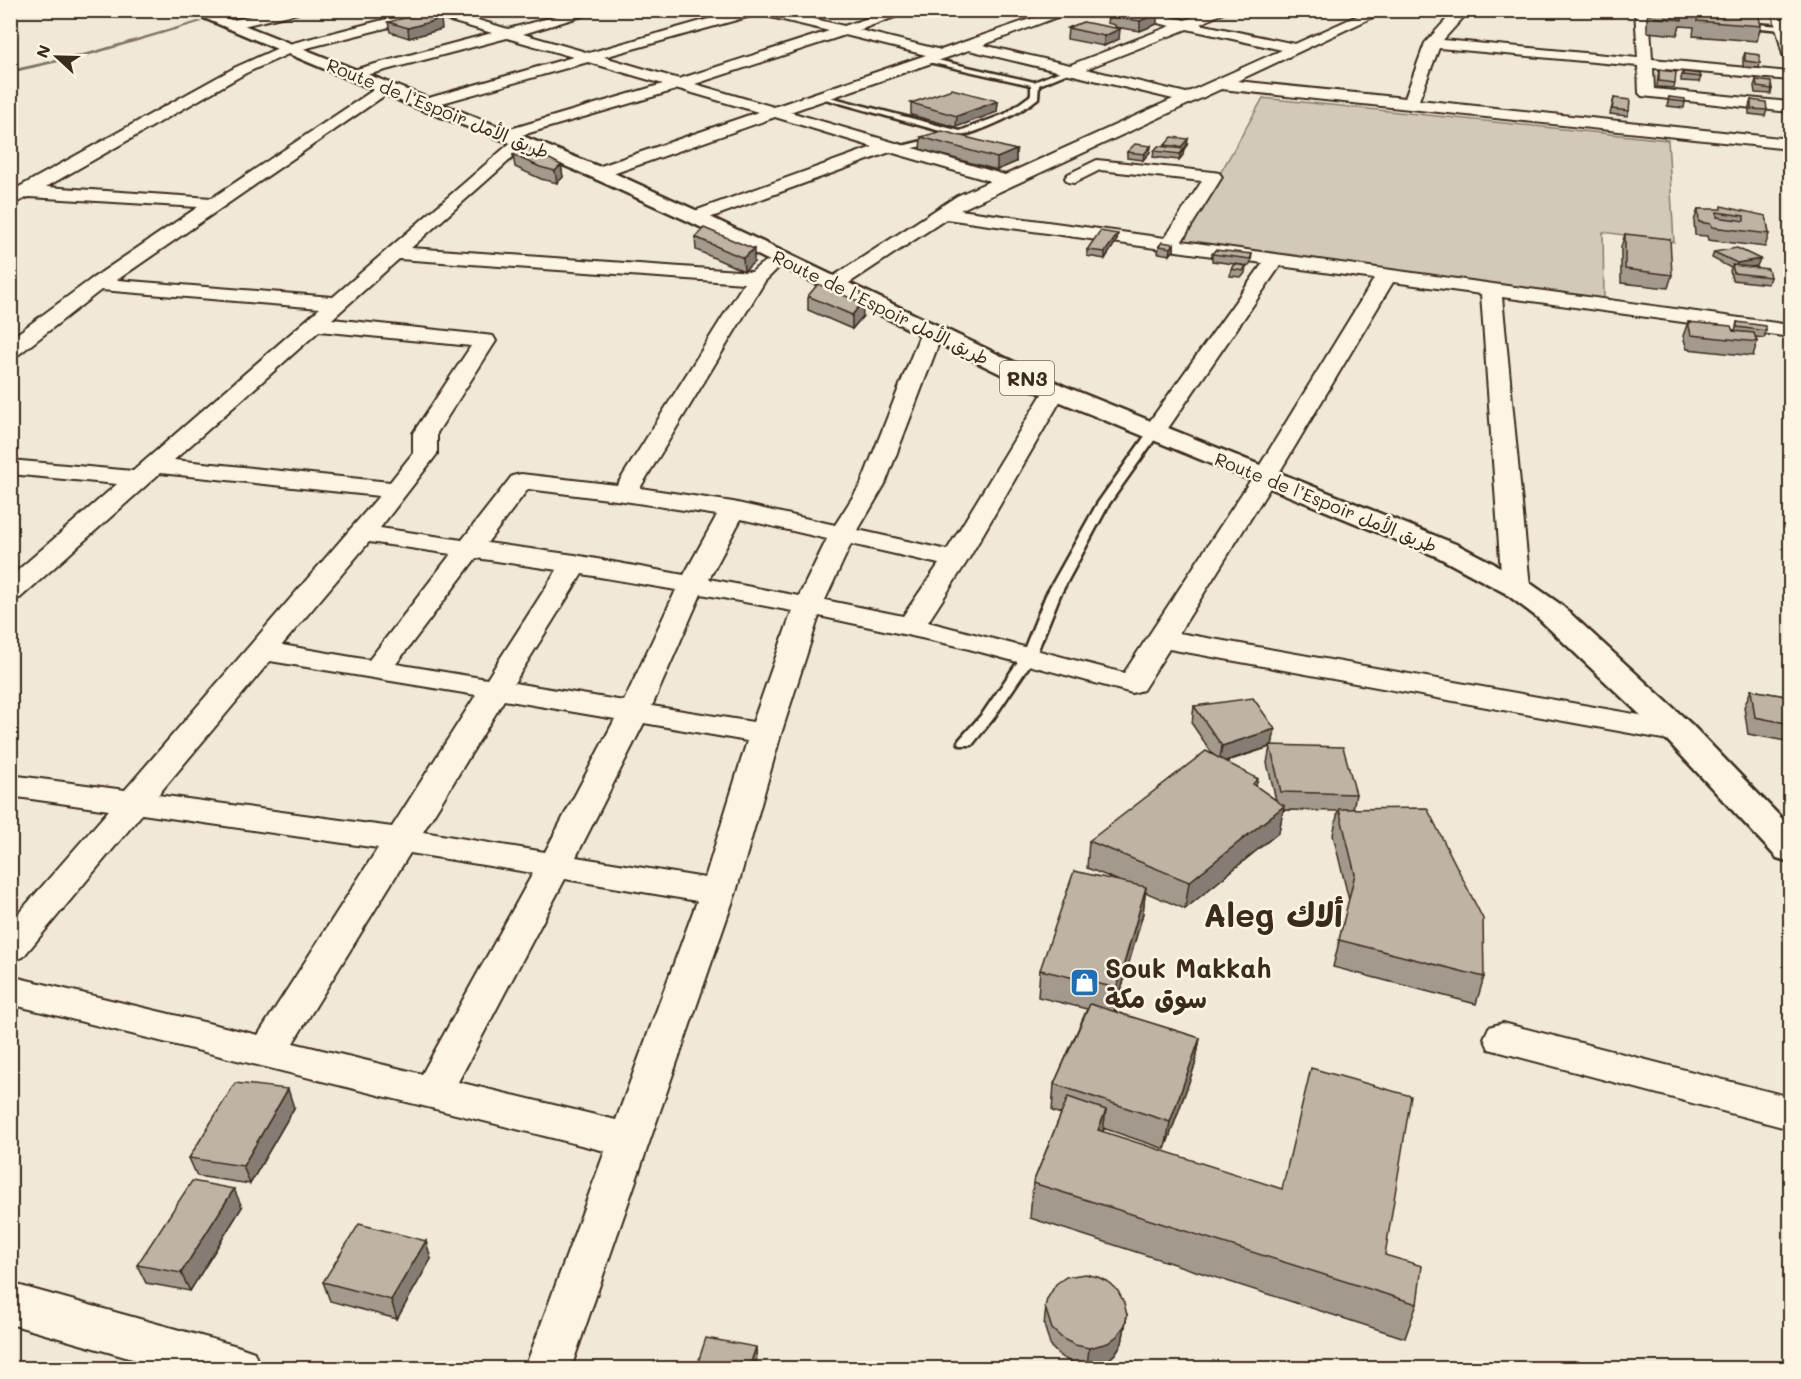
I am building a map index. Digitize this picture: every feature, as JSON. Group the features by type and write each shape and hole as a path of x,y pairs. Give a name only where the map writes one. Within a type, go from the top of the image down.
{"highway":[{"name":"Route de l’Espoir طريق الأمل","path":"192,10 598,173 695,217 1055,391 1448,551 1516,587 1549,611 1679,732 1791,849"}],"street":[{"path":"230,25 293,10"},
{"path":"354,74 596,10"},
{"path":"423,104 757,10 845,31 933,57"},
{"path":"10,592 395,253 514,138 908,10"},
{"path":"598,173 1070,10"},
{"path":"1118,10 1298,49"},
{"path":"1071,70 1223,10"},
{"path":"833,285 942,213 1004,180 1382,10"},
{"path":"1410,105 1432,43 1464,10"},
{"path":"1778,10 1791,55"},
{"path":"10,200 19,191 241,70 290,48 437,11 588,59 1004,180"},
{"path":"1646,15 1647,93 1791,107"},
{"path":"1432,43 1791,76"},
{"path":"967,45 1188,98"},
{"path":"1218,84 1791,144"},
{"path":"10,350 97,284 213,203 386,88"},
{"path":"695,217 895,148"},
{"path":"1074,178 1097,165 1213,177 1169,246"},
{"path":"19,191 213,203"},
{"path":"942,213 1274,261 1791,331"},
{"path":"395,253 757,278"},
{"path":"624,493 757,278 779,258"},
{"path":"1154,432 1274,261"},
{"path":"362,533 575,564 911,626 1132,684 1264,478 1386,276"},
{"path":"97,284 338,303"},
{"path":"1491,289 1516,587"},
{"path":"10,948 263,651 425,454 425,433 485,341 314,324"},
{"path":"548,1368 718,892 765,734 808,606 843,534 873,484 932,332"},
{"path":"911,626 955,560 1055,391"},
{"path":"10,467 147,472 396,490"},
{"path":"377,669 521,481 624,493 733,510 955,560"},
{"path":"432,1093 555,865 634,712 692,584 733,510"},
{"path":"267,1053 575,564"},
{"path":"1162,639 1679,732"},
{"path":"263,651 765,734"},
{"path":"10,785 402,840 718,892"},
{"path":"10,990 629,1140"},
{"path":"1503,1038 1791,1113"},
{"path":"15,1311 237,1368"}],"lane":[{"path":"1735,25 1782,28"},
{"path":"933,57 1035,84 1071,70"},
{"path":"895,148 959,133 993,121 1029,102 1035,96 1035,84"},
{"path":"822,97 959,133"},
{"path":"966,742 988,716 1028,657 1053,595 1103,504 1154,432"}],"shaded area":[{"path":"1263,98 1668,140 1674,242 1603,232 1604,299 1180,244"}],"building":[{"path":"1117,10 1140,10 1157,14 1140,21 1108,14"},
{"path":"1651,10 1758,12 1761,26 1697,21 1698,12 1683,11 1682,20 1651,17"},
{"path":"421,14 441,19 408,28 388,22"},
{"path":"1083,22 1120,29 1104,36 1068,28"},
{"path":"1745,53 1760,55 1760,63 1745,61"},
{"path":"1659,70 1676,72 1675,83 1659,81"},
{"path":"1683,72 1700,74 1701,77 1683,75"},
{"path":"1756,80 1771,82 1772,89 1757,87"},
{"path":"952,89 998,101 957,116 911,103"},
{"path":"1669,97 1685,99 1685,102 1668,100"},
{"path":"1614,98 1630,100 1629,111 1612,109"},
{"path":"1751,100 1766,102 1767,110 1751,109"},
{"path":"942,131 1016,150 997,158 921,137"},
{"path":"1172,137 1188,139 1181,147 1165,145"},
{"path":"1135,144 1151,146 1144,154 1127,152"},
{"path":"525,146 561,165 555,171 513,155"},
{"path":"1158,146 1184,149 1180,154 1154,151"},
{"path":"1721,206 1766,216 1769,234 1712,227 1711,224 1699,222 1698,209 1721,209","holes":["1717,212 1744,216 1744,221 1717,217"]},
{"path":"704,228 754,249 743,258 695,237"},
{"path":"1100,231 1118,234 1105,252 1087,250"},
{"path":"1625,234 1670,239 1672,275 1625,269"},
{"path":"1162,242 1174,244 1171,248 1159,246"},
{"path":"1737,248 1760,259 1737,263 1714,252"},
{"path":"1215,250 1252,254 1250,259 1212,254"},
{"path":"1234,264 1246,266 1243,271 1231,269"},
{"path":"1732,265 1768,269 1770,277 1734,273"},
{"path":"818,284 862,303 852,315 808,296"},
{"path":"1688,322 1731,326 1733,331 1754,333 1757,342 1691,335"},
{"path":"1737,322 1766,326 1766,331 1737,327"},
{"path":"1785,353 1791,354 1791,359 1787,359"},
{"path":"1751,690 1791,697 1791,724 1755,717"},
{"path":"1253,698 1275,729 1222,746 1194,706"},
{"path":"1270,745 1343,747 1356,794 1281,792"},
{"path":"1206,751 1258,779 1253,784 1284,806 1189,882 1089,841"},
{"path":"1427,808 1483,919 1484,977 1339,940 1355,874 1339,809"},
{"path":"1074,871 1146,887 1117,988 1040,970"},
{"path":"1090,1004 1200,1038 1170,1122 1054,1084"},
{"path":"1311,1068 1411,1096 1385,1255 1422,1266 1417,1304 1033,1183 1068,1097 1106,1110 1098,1130 1282,1189"},
{"path":"235,1083 288,1089 243,1166 189,1158"},
{"path":"192,1181 234,1189 181,1273 137,1265"},
{"path":"359,1224 426,1241 391,1300 323,1282"},
{"path":"1085,1274 1108,1282 1118,1291 1127,1315 1125,1325 1117,1336 1108,1343 1089,1348 1063,1339 1052,1329 1045,1307 1056,1284 1066,1277"},
{"path":"706,1338 756,1347 749,1368 696,1368"}],"waterway":[{"path":"220,10 224,15"},
{"path":"10,72 92,53 200,22"}],"place":[{"name":"Souk Makkah سوق مكة","path":"1084,983"}],"district":[{"name":"Aleg ألاك","path":"1273,913"}]}
